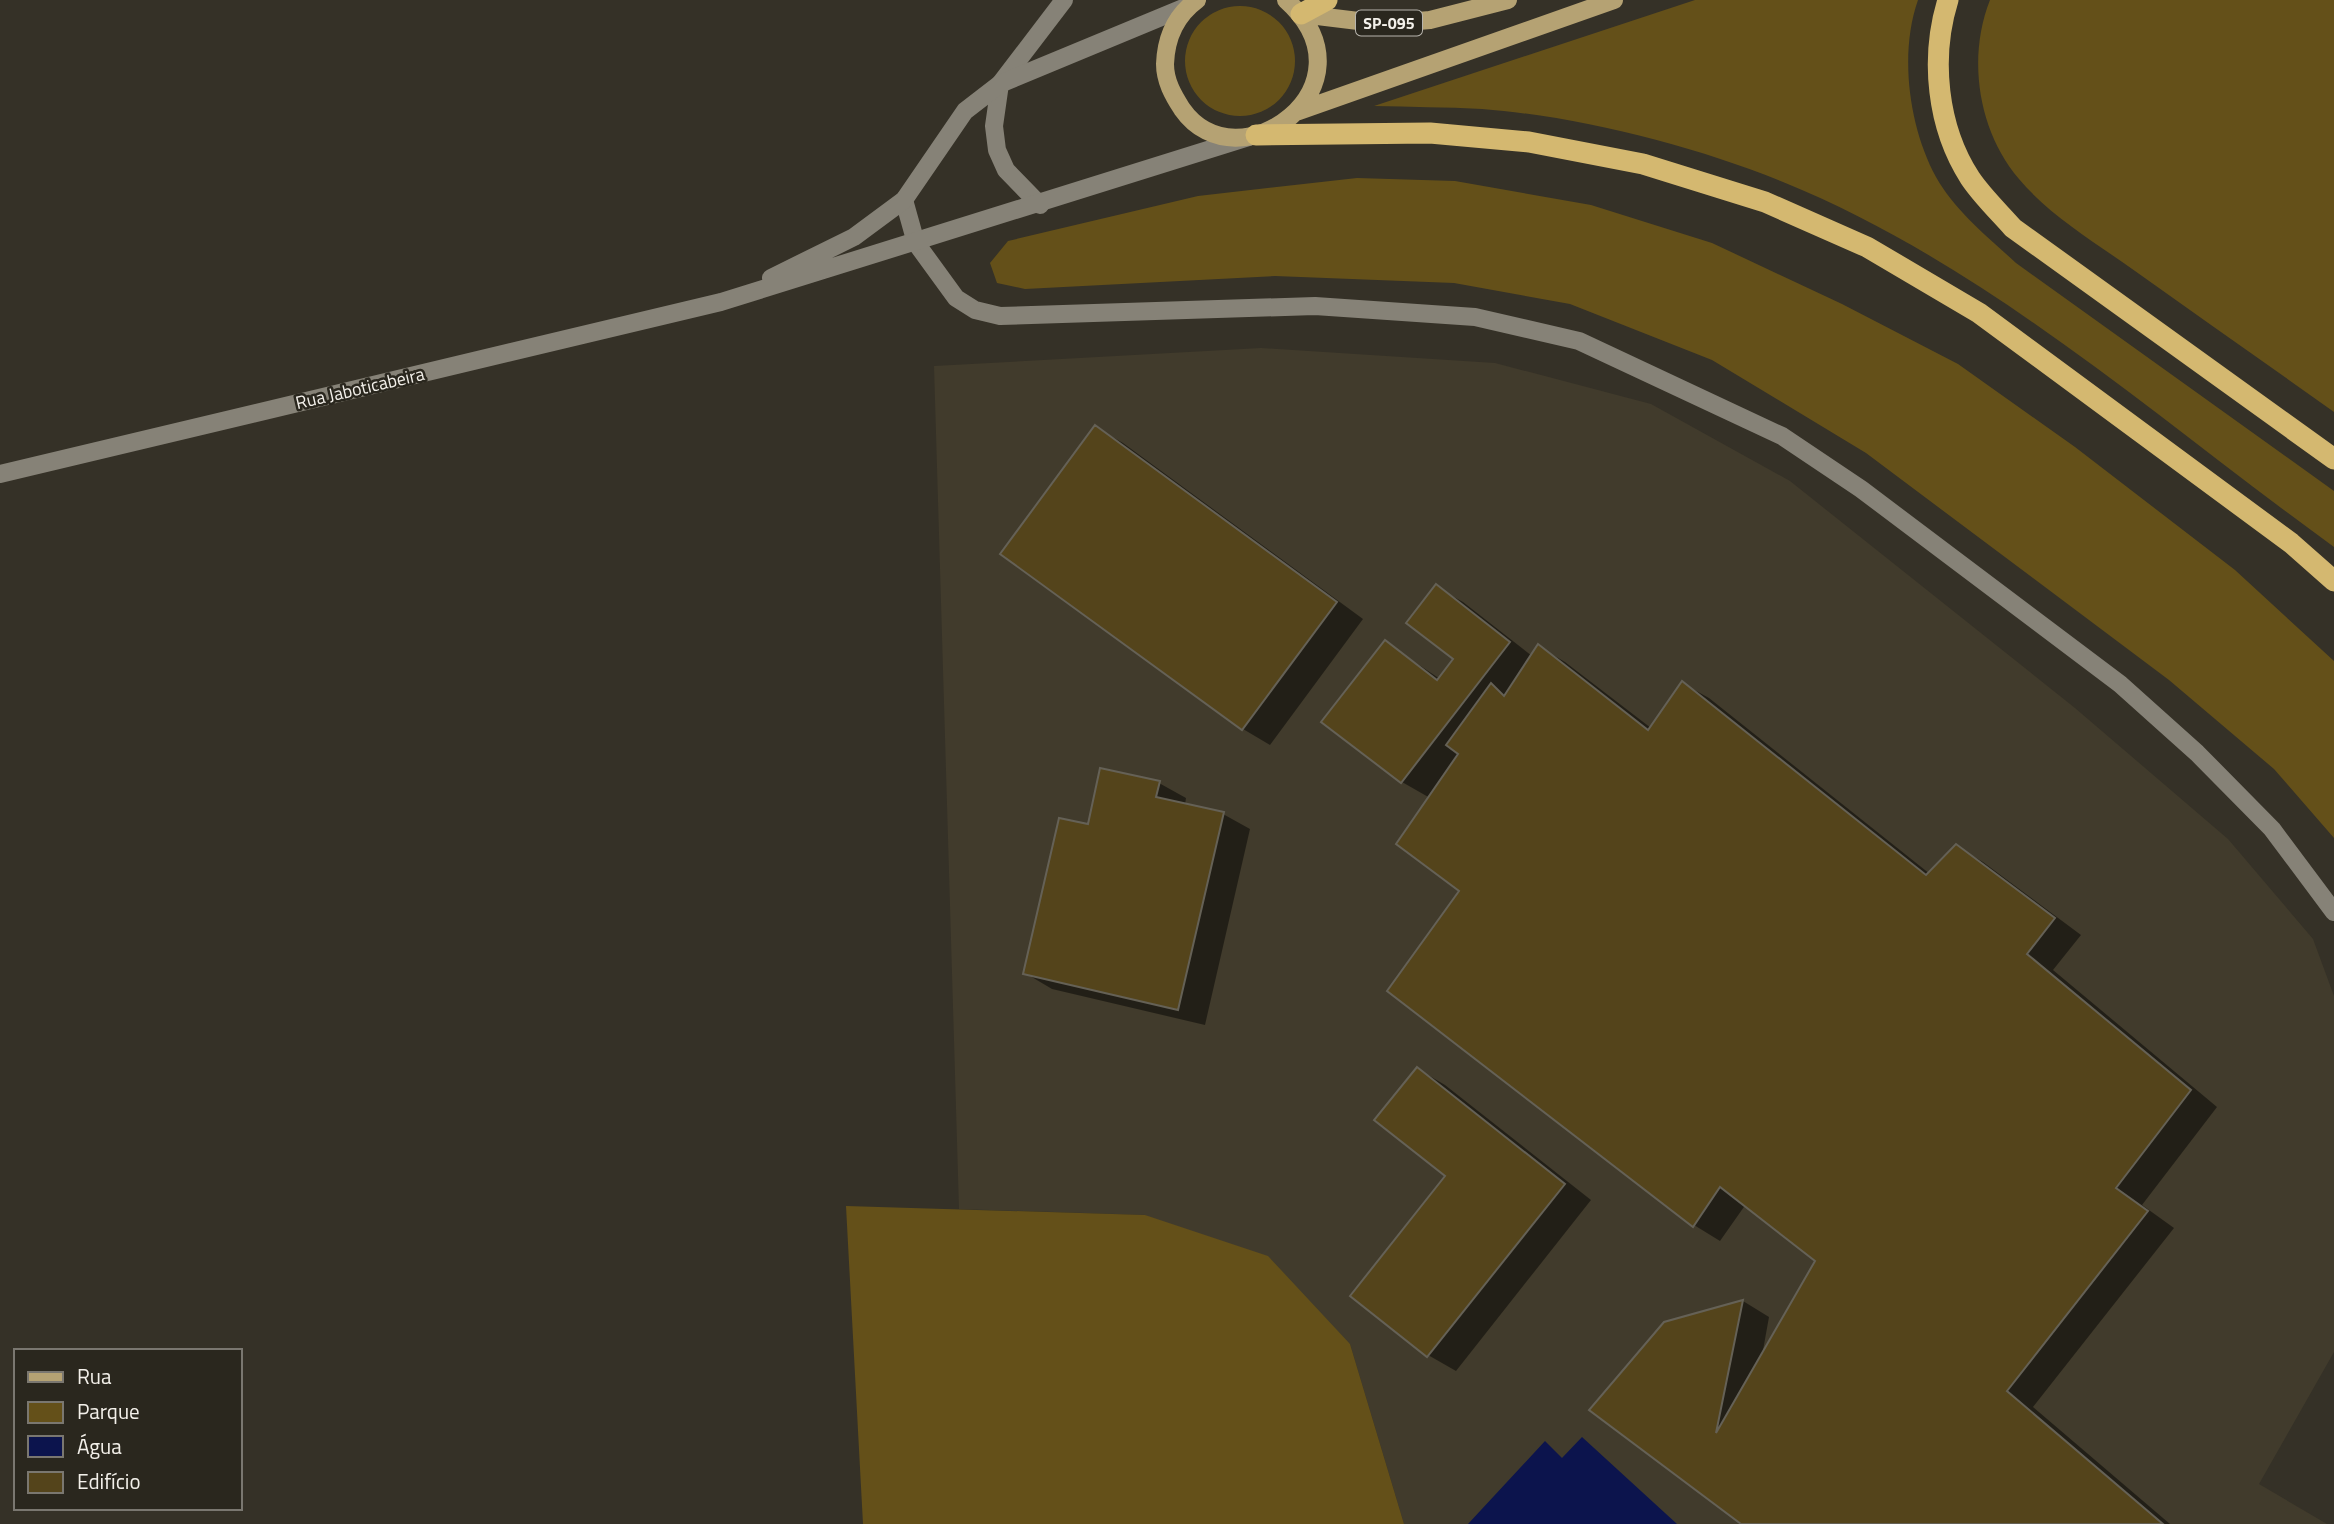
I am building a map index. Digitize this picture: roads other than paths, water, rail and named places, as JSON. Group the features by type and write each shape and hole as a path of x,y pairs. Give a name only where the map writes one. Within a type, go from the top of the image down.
{"highway":[{"path":"1294,7 1327,0"},
{"path":"1948,0 1937,60 1944,121 1970,178 2013,228 2334,459"},
{"path":"1256,135 1430,134 1529,142 1643,164 1765,202 1867,247 1979,313 2291,543 2334,582"}],"main road":[{"name":"SP-095","path":"1294,7 1383,24 1430,20 1508,0"},
{"path":"1299,111 1614,0"},
{"path":"1193,3 1174,25 1166,48 1165,72 1173,94 1186,114 1205,128 1228,136 1256,135 1279,128 1299,111 1313,88 1318,62 1314,37 1294,7"}],"street":[{"path":"721,302 855,237 904,200 965,111 1000,83 1064,0"},
{"path":"1000,83 1193,3"},
{"path":"1000,83 994,126 997,150 1006,170 1041,205"},
{"path":"721,302 1041,205 1256,135"},
{"path":"904,200 916,243 956,298 975,310 1000,316 1315,306 1475,317 1579,341 1783,436 2120,684 2197,752 2272,829 2334,912"},
{"name":"Rua Jaboticabeira","path":"0,474 721,302"}],"water":[{"path":"1582,1437 1677,1524 1468,1524 1545,1441 1562,1458"}]}
